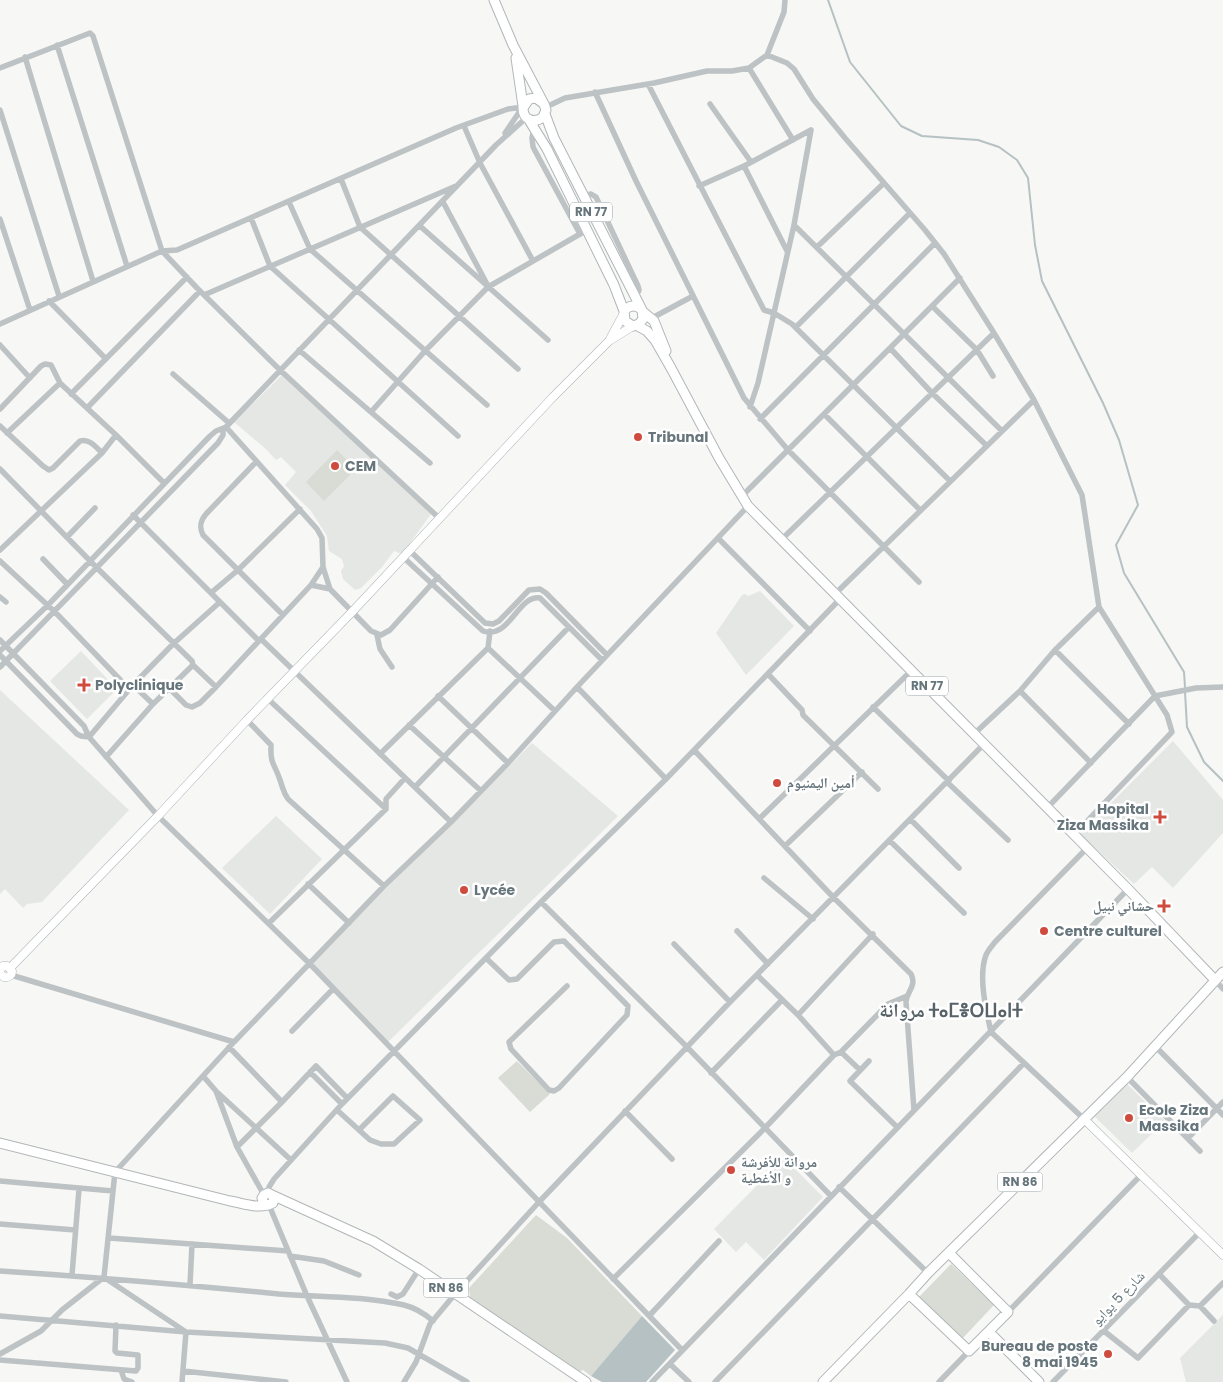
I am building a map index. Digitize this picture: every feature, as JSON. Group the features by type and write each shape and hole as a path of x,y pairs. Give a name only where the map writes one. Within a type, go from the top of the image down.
{"main road":[{"name":"RN 77","path":"494,0 513,45 545,108 551,131 641,310"},
{"name":"RN 77","path":"513,45 519,70 520,93 524,115 547,149 584,232 614,285 624,313"},
{"path":"523,107 526,101 532,98 540,99 545,108 540,119 530,122"},
{"path":"609,341 624,313 633,306 652,318"},
{"path":"1,972 7,966 11,971 558,392 609,341 643,319 641,310"},
{"path":"624,313 625,321 634,326"},
{"name":"RN 77","path":"652,318 672,368"},
{"name":"RN 77","path":"634,326 650,334 672,368 719,458 748,506 975,733 1086,848 1128,888 1215,980"},
{"name":"RN 86","path":"823,1382 910,1294 928,1273 1126,1077 1223,972"},
{"path":"1084,1119 1223,1255"},
{"name":"RN 86","path":"0,1143 242,1203 268,1200 299,1208 373,1241 419,1269 586,1382"},
{"path":"910,1294 969,1351 1008,1312 948,1253"},
{"path":"989,1332 1039,1382"}],"street":[{"path":"545,108 565,98 595,92 648,84 707,71 750,68 767,55 784,12 785,0"},
{"path":"0,68 90,33 93,36 162,251 280,370 439,518"},
{"path":"57,45 127,266"},
{"path":"767,55 787,63 794,69 813,99 935,243 960,278 1034,400 1082,495 1099,607 1167,715 1172,732 1074,835"},
{"path":"25,57 93,281"},
{"path":"750,68 793,140"},
{"path":"648,84 764,310 774,313 796,327 950,481"},
{"path":"595,92 636,181 744,398 788,450 919,582"},
{"path":"710,104 752,162"},
{"path":"0,316 1,324 59,296 162,251 177,250 464,126 508,109 523,107"},
{"path":"0,651 48,605 213,433 226,426 420,226 496,145 523,107"},
{"path":"0,110 59,296"},
{"path":"496,145 530,122"},
{"path":"464,126 480,163 533,261"},
{"path":"699,186 744,166 811,130 794,225 750,407"},
{"path":"744,166 787,251"},
{"path":"341,179 360,227 518,369"},
{"path":"816,247 884,183"},
{"path":"87,408 202,293 270,266 460,184"},
{"path":"289,202 310,249 487,405"},
{"path":"443,202 488,287"},
{"path":"796,327 910,213"},
{"path":"251,218 270,266 458,436"},
{"path":"0,219 30,310"},
{"path":"794,225 1002,430"},
{"path":"420,226 548,340"},
{"path":"371,412 426,351 488,287 584,232"},
{"path":"760,419 935,243"},
{"path":"71,394 187,277"},
{"path":"742,496 960,278"},
{"path":"652,318 693,296"},
{"path":"49,301 106,359"},
{"path":"932,306 977,350 993,376"},
{"path":"782,539 994,333"},
{"path":"0,344 30,378"},
{"path":"890,348 932,393 986,445"},
{"path":"299,350 430,463"},
{"path":"0,410 41,366 45,364 51,365 60,383 164,483"},
{"path":"173,374 226,426 317,529 322,538 323,566 330,590 377,635 384,656 392,667"},
{"path":"7,432 60,383"},
{"path":"268,1200 272,1182 347,1098 666,779 810,631 838,595 883,546 1034,400"},
{"path":"824,414 920,510"},
{"path":"0,426 49,470 80,441 89,441 102,453"},
{"path":"0,667 218,443 226,426"},
{"path":"0,550 102,453 116,435"},
{"path":"256,462 206,514 201,522 201,531 283,615"},
{"path":"0,469 216,687"},
{"path":"0,1354 41,1331 62,1310 104,1277 114,1172 348,923 508,764 602,660 748,506"},
{"path":"67,538 95,508"},
{"path":"212,592 238,570 300,509"},
{"path":"133,515 220,602 451,822"},
{"path":"718,538 810,631"},
{"path":"409,550 481,620 490,624 499,621 529,590 540,589 607,655"},
{"path":"403,557 480,630 490,633 500,630 529,600 536,598 543,600 602,660"},
{"path":"43,559 67,584"},
{"path":"0,561 48,605 131,687 153,704"},
{"path":"170,688 186,705 192,707 200,703 311,585 323,566"},
{"path":"377,635 387,633 438,577"},
{"path":"311,585 330,590"},
{"path":"0,596 6,602"},
{"path":"89,737 131,687 173,644 220,602"},
{"path":"975,733 1020,691 1055,650 1099,607"},
{"path":"380,754 488,648 490,624"},
{"path":"414,787 569,627"},
{"path":"0,640 84,726 89,737 106,758 158,816 310,964 682,1350"},
{"path":"488,648 555,712"},
{"path":"1055,650 1128,724"},
{"path":"0,655 77,734 89,737"},
{"path":"106,758 153,704 193,665"},
{"path":"760,818 912,670"},
{"path":"768,674 802,710 803,715 878,788"},
{"path":"577,687 666,779"},
{"path":"1047,808 1155,696 1196,688 1223,687"},
{"path":"1020,691 1091,762"},
{"path":"438,696 508,764"},
{"path":"268,699 386,809"},
{"path":"873,707 1008,840"},
{"path":"247,720 271,745 270,760 281,781 282,790 288,799 384,886"},
{"path":"409,725 481,791"},
{"path":"404,1382 419,1354 430,1324 455,1294 686,1047 984,744"},
{"path":"613,1279 764,1129 834,1055 841,1052 888,1004 907,996 913,987 914,979 911,974 833,896 694,750"},
{"path":"786,845 862,772"},
{"path":"269,923 386,809 386,799 405,778"},
{"path":"910,820 959,868"},
{"path":"890,841 964,913"},
{"path":"1084,1119 991,1032 983,977 987,952 1086,848"},
{"path":"764,878 813,919"},
{"path":"308,884 348,923"},
{"path":"652,1382 1128,888"},
{"path":"541,902 686,1047 830,1196"},
{"path":"737,932 768,964"},
{"path":"798,1015 873,934"},
{"path":"486,958 509,980 513,981 554,942 564,941 628,1006 627,1015 559,1088 554,1091 549,1090 511,1049 509,1042 567,986"},
{"path":"674,944 730,1002"},
{"path":"11,971 232,1045 282,1102"},
{"path":"757,975 798,1015 834,1055"},
{"path":"1215,980 1223,989"},
{"path":"292,1031 333,989"},
{"path":"907,996 914,1110"},
{"path":"711,1073 782,1000"},
{"path":"1156,1046 1223,1115"},
{"path":"841,1052 860,1070"},
{"path":"869,1061 850,1081 897,1127"},
{"path":"715,1382 1024,1063"},
{"path":"237,1147 316,1066 347,1098"},
{"path":"310,1072 342,1104"},
{"path":"203,1076 216,1091 291,1160"},
{"path":"1126,1077 1200,1151"},
{"path":"216,1091 237,1147 268,1200 307,1296 347,1382"},
{"path":"337,1110 359,1130 370,1140 381,1144 394,1144 420,1120 393,1096 359,1130"},
{"path":"1188,1138 1223,1102"},
{"path":"625,1111 672,1160"},
{"path":"1008,1312 1141,1175"},
{"path":"0,1181 113,1191"},
{"path":"839,1187 928,1273"},
{"path":"72,1276 79,1188"},
{"path":"0,1224 75,1230"},
{"name":"شارع 5 يوايو","path":"1053,1382 1200,1232"},
{"path":"109,1238 289,1254 324,1261 359,1275"},
{"path":"650,1316 719,1241"},
{"path":"190,1285 192,1244"},
{"path":"391,1294 397,1297 403,1294 419,1269"},
{"path":"0,1271 104,1277 363,1300 404,1305 420,1310 433,1321"},
{"path":"1159,1274 1189,1305 1200,1306 1214,1321"},
{"path":"104,1277 186,1332"},
{"path":"1200,1306 1223,1283"},
{"path":"1104,1331 1138,1358 1189,1305"},
{"path":"0,1316 186,1332 385,1343 408,1348 467,1382"},
{"path":"0,1360 137,1370 139,1358 136,1354 115,1352 116,1325"},
{"path":"182,1382 186,1332"},
{"path":"939,1382 969,1351"},
{"path":"670,1364 689,1382"},
{"path":"121,1370 124,1379 132,1382"},
{"path":"183,1371 223,1379 286,1382"}],"shaded area":[{"name":"CEM","path":"283,374 431,514 402,554 394,551 382,567 361,588 355,590 343,579 341,571 344,566 342,559 329,551 327,536 311,511 285,485 296,472 281,457 276,460 234,422"},
{"path":"337,450 356,469 324,501 306,482"},
{"path":"760,591 794,626 746,675 716,633 742,595 748,596"},
{"name":"Polyclinique","path":"81,651 117,689 87,719 50,681"},
{"path":"0,690 129,810 42,902 27,904 23,908 5,889 0,894"},
{"name":"Hopital Ziza Massika","path":"1173,741 1223,800 1223,833 1173,888 1152,867 1134,884 1080,834"},
{"name":"Lycée","path":"532,743 618,816 387,1043 310,964"},
{"path":"276,816 322,859 270,914 222,868"},
{"path":"517,1061 550,1094 530,1112 498,1078"},
{"name":"Ecole Ziza Massika","path":"1125,1082 1165,1121 1132,1153 1093,1115"},
{"path":"784,1158 823,1197 764,1260 746,1242 736,1252 714,1229"},
{"path":"536,1215 567,1238 642,1316 591,1376 583,1370 578,1372 470,1297 469,1288"},
{"path":"951,1264 994,1305 962,1339 919,1297"},
{"path":"1223,1315 1223,1382 1186,1382 1180,1358"},
{"path":"642,1316 675,1350 646,1382 602,1382 591,1376"}],"waterway":[{"path":"828,0 850,62 901,126 922,136 978,140 999,147 1017,160 1028,178 1035,245 1042,281 1103,403 1119,440 1138,505 1116,545 1124,573 1184,672 1185,687"},
{"path":"1185,692 1187,727 1204,762 1223,781"}],"place":[{"name":"Tribunal","path":"638,437"},
{"name":"CEM","path":"335,466"},
{"name":"Polyclinique","path":"84,685"},
{"name":"أمين اليمنيوم","path":"777,783"},
{"name":"Hopital Ziza Massika","path":"1160,817"},
{"name":"Lycée","path":"464,890"},
{"name":"حشاني نبيل","path":"1164,906"},
{"name":"Centre culturel","path":"1044,931"},
{"name":"Ecole Ziza Massika","path":"1129,1118"},
{"name":"مروانة للأفرشة و الأغطية","path":"731,1170"},
{"name":"Bureau de poste 8 mai 1945","path":"1108,1354"}],"district":[{"name":"مروانة ⵜⴰⵎⴻⵔⵡⴰⵏⵜ","path":"951,1010"}]}
